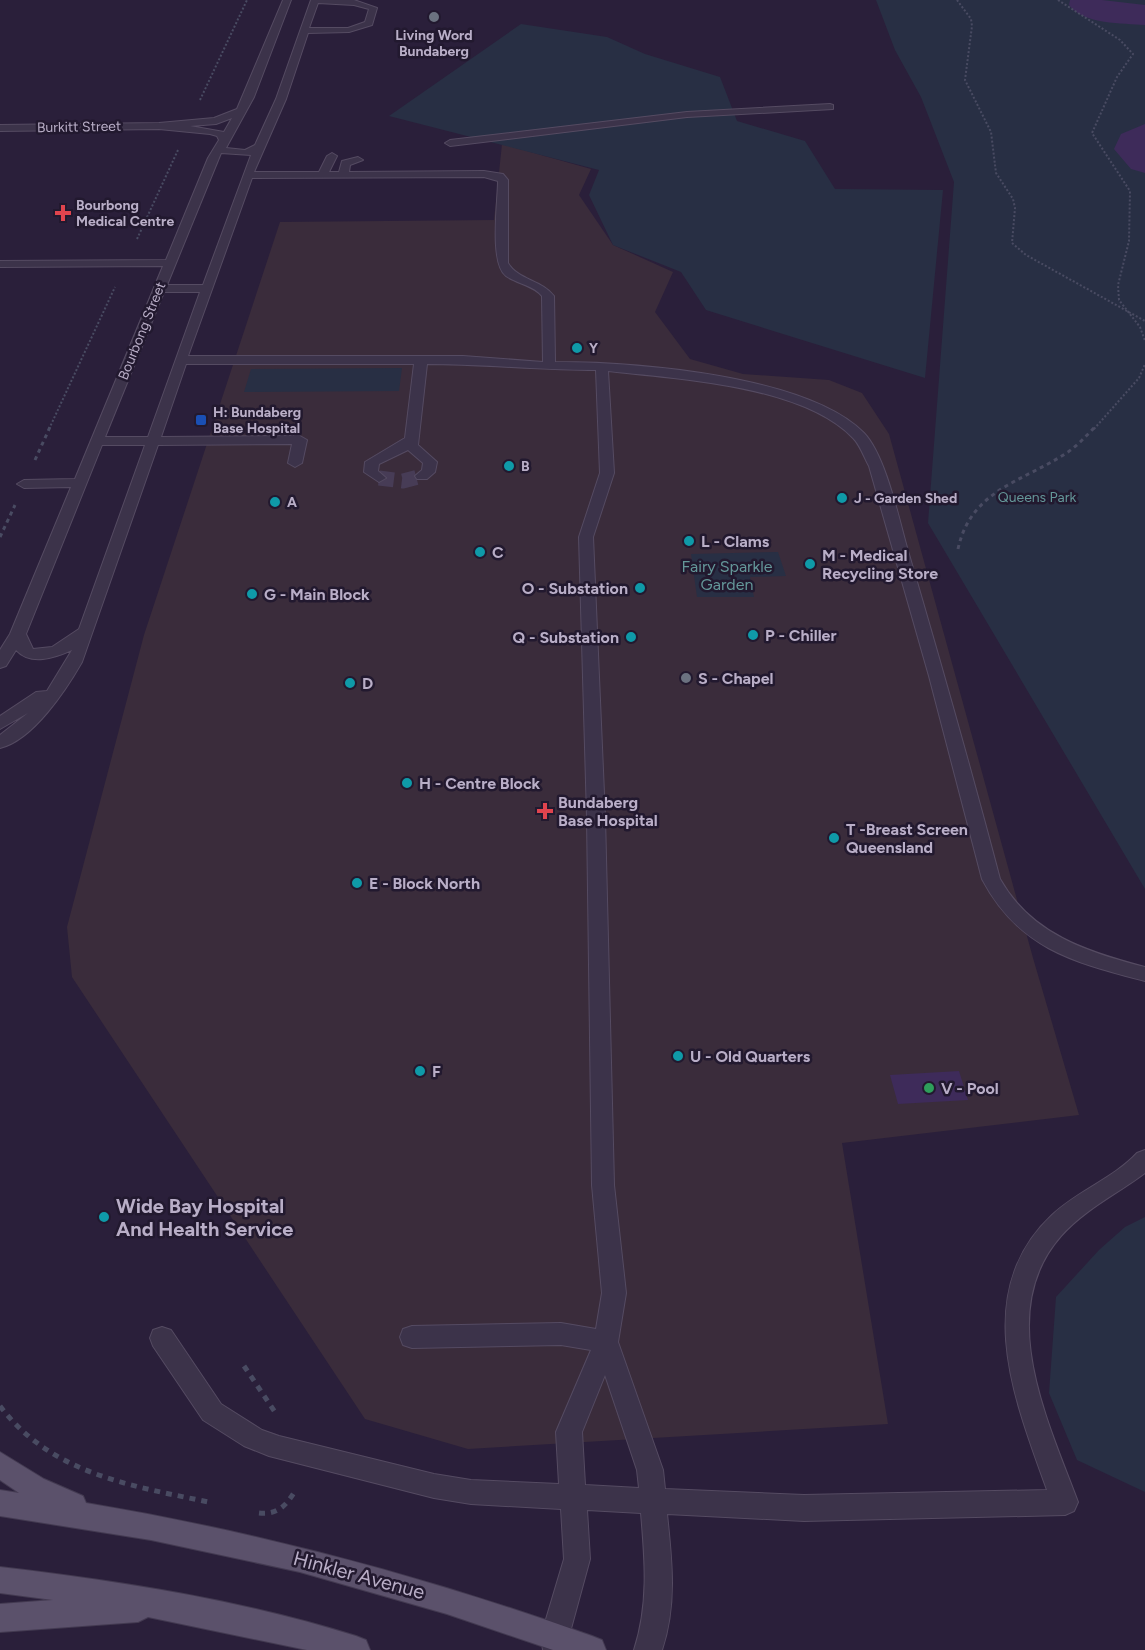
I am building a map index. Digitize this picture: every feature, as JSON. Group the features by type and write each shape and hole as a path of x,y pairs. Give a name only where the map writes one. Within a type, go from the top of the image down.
{"main road":[{"path":"0,1464 19,1480 48,1497 120,1521"},
{"path":"0,1503 120,1521"},
{"name":"Hinkler Avenue","path":"120,1521 316,1561 406,1586 556,1643 592,1650"},
{"path":"0,1580 167,1606 356,1650"},
{"path":"0,1618 167,1606"}],"street":[{"name":"Bourbong Street","path":"0,663 18,634 170,263 222,143 243,107 287,0"},
{"path":"0,742 33,719 73,664 259,147 270,101 305,31 315,1 356,1 373,8 369,23 349,30 305,31"},
{"name":"Burkitt Street","path":"0,128 159,126 216,121 243,107 270,101"},
{"path":"450,143 702,113 760,108 830,107"},
{"name":"Burkitt Street","path":"159,126 216,132 222,143 222,150 232,153 252,151 259,147"},
{"path":"323,174 332,156"},
{"path":"343,174 346,163 358,160"},
{"path":"248,175 484,174 501,178 502,263 508,272 541,288 548,296 549,366"},
{"path":"0,264 170,263"},
{"path":"159,289 208,288"},
{"path":"181,360 463,360 549,366 602,366 758,388 822,410 859,436 876,466 938,676 991,879 1007,906 1027,926 1051,943 1086,957 1145,975"},
{"path":"421,360 411,446 430,462 428,471 422,476"},
{"path":"556,1643 578,1559 569,1432 606,1342 614,1293 603,1185 597,817 586,537 607,473 602,366"},
{"path":"379,478 371,472 372,462 407,445 412,439"},
{"path":"97,441 300,440 295,463"},
{"path":"24,484 80,483"},
{"path":"18,634 19,643 25,650 39,654 59,652 74,643 84,633"},
{"path":"0,724 26,708 56,683 73,664"},
{"path":"162,1338 212,1412 253,1438 278,1448 455,1490 804,1508 1065,1502 1024,1388 1018,1356 1016,1314 1022,1283 1033,1255 1051,1231 1071,1212 1145,1159"},
{"path":"412,1337 561,1334 606,1342"},
{"path":"606,1342 645,1450 654,1500 660,1603 656,1626 648,1650"}],"path":[{"path":"957,0 971,19 972,26 965,80 992,132 993,162 1015,208 1012,243 1026,255 1145,321"},
{"path":"1058,0 1120,40 1133,54 1117,77 1092,133 1130,191 1129,242 1118,285 1119,300 1140,327 1145,341"},
{"path":"958,549 962,533 983,503 1013,480 1070,451 1139,378 1145,364"},
{"path":"244,1366 276,1414 286,1416"},
{"path":"0,1406 28,1440 56,1458 96,1474 217,1504"},
{"path":"251,1511 273,1515 284,1508 295,1491"}],"shaded area":[{"name":"Bundaberg Base Hospital","path":"502,144 591,169 579,195 613,245 673,272 655,312 690,359 743,374 829,380 862,393 889,434 1033,958 1079,1115 842,1143 888,1424 468,1449 365,1419 72,977 67,927 144,635 280,222 494,220"},
{"name":"V - Pool","path":"959,1071 968,1100 898,1104 890,1075"}],"green space":[{"name":"Queens Park","path":"876,0 1145,0 1145,889 928,523 954,182 921,97 895,50"},
{"path":"521,24 607,37 645,54 720,77 737,121 805,141 835,189 943,190 925,378 706,310 681,272 613,245 589,195 599,170 389,116"},
{"path":"402,368 399,391 244,392 251,369"},
{"name":"Fairy Sparkle Garden","path":"778,552 786,576 750,577 754,597 697,597 691,554"},
{"path":"1145,1217 1145,1492 1077,1460 1049,1393 1056,1297 1099,1250 1125,1227"}],"waterway":[{"path":"1086,0 1085,5 1104,11 1145,15"},
{"path":"1145,136 1135,142 1134,149 1145,161"}],"tunnel":[{"path":"379,478 403,481 422,476"}],"place":[{"name":"Living Word Bundaberg","path":"434,17"},
{"name":"Bourbong Medical Centre","path":"63,213"},
{"name":"Y","path":"577,348"},
{"name":"H: Bundaberg Base Hospital","path":"201,420"},
{"name":"B","path":"509,466"},
{"name":"J - Garden Shed","path":"842,498"},
{"name":"A","path":"275,502"},
{"name":"L - Clams","path":"689,541"},
{"name":"C","path":"480,552"},
{"name":"M - Medical Recycling Store","path":"810,564"},
{"name":"O - Substation","path":"640,588"},
{"name":"G - Main Block","path":"252,594"},
{"name":"P - Chiller","path":"753,635"},
{"name":"Q - Substation","path":"631,637"},
{"name":"S - Chapel","path":"686,678"},
{"name":"D","path":"350,683"},
{"name":"H - Centre Block","path":"407,783"},
{"name":"Bundaberg Base Hospital","path":"545,811"},
{"name":"T -Breast Screen Queensland","path":"834,838"},
{"name":"E - Block North","path":"357,883"},
{"name":"U - Old Quarters","path":"678,1056"},
{"name":"F","path":"420,1071"},
{"name":"V - Pool","path":"929,1088"},
{"name":"Wide Bay Hospital And Health Service","path":"104,1217"}]}
